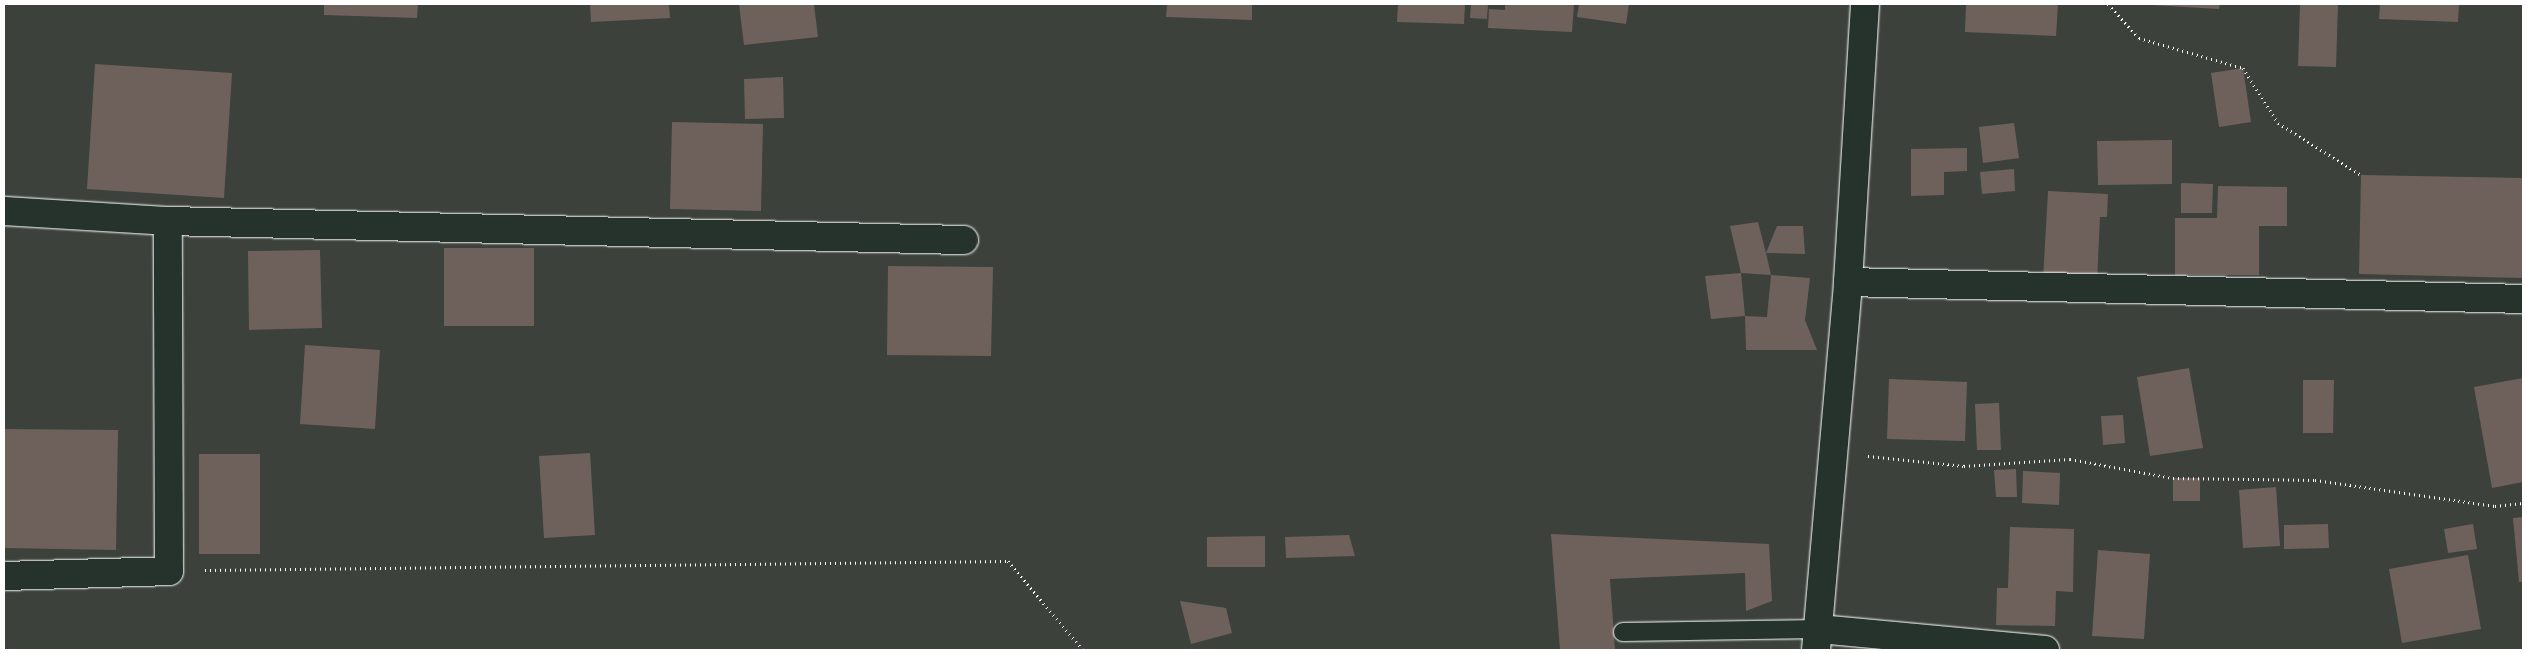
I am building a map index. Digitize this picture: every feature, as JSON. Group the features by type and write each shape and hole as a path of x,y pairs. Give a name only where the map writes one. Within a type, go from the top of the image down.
{"street":[{"path":"1865,4 1848,282 1817,640 2045,650"},
{"path":"4,211 168,221 964,240"},
{"path":"4,576 169,571 168,221"},
{"path":"1848,282 2523,299"}],"lane":[{"path":"1623,632 1817,640"}],"path":[{"path":"2108,4 2139,38 2243,68 2278,123 2361,175"},
{"path":"1834,452 1964,466 2070,459 2173,478 2315,480 2495,506 2523,504"},
{"path":"169,571 1008,560 1083,650"}],"building":[{"path":"324,4 418,4 417,18 324,15"},
{"path":"590,4 669,4 670,18 591,22"},
{"path":"739,4 814,4 818,37 744,45"},
{"path":"1167,4 1252,4 1252,20 1166,17"},
{"path":"1398,4 1465,4 1464,24 1397,22"},
{"path":"1471,4 1488,4 1487,19 1470,18"},
{"path":"1505,4 1574,4 1572,32 1488,28 1489,9 1505,10"},
{"path":"1579,4 1629,4 1626,24 1577,17"},
{"path":"1966,4 2058,4 2056,36 1965,32"},
{"path":"2135,4 2220,4 2219,9"},
{"path":"2300,4 2338,4 2336,67 2298,66"},
{"path":"2380,4 2459,4 2458,22 2379,19"},
{"path":"95,64 232,73 224,198 87,189"},
{"path":"2243,68 2251,122 2219,127 2211,73"},
{"path":"783,77 784,118 745,119 744,79"},
{"path":"672,122 763,124 761,211 670,209"},
{"path":"2014,123 2019,158 1983,163 1979,127"},
{"path":"2172,140 2172,184 2098,185 2097,141"},
{"path":"1967,148 1967,171 1944,172 1944,195 1911,196 1911,149"},
{"path":"2014,169 2015,191 1982,194 1980,172"},
{"path":"2361,175 2523,178 2523,278 2359,274"},
{"path":"2181,183 2213,184 2212,213 2181,213"},
{"path":"2218,186 2287,187 2287,226 2259,226 2259,275 2175,275 2175,218 2217,218"},
{"path":"2048,191 2108,194 2107,217 2100,217 2097,282 2043,279"},
{"path":"1758,222 1771,275 1741,273 1730,226"},
{"path":"1777,226 1803,226 1805,254 1766,253"},
{"path":"444,248 534,248 534,326 444,326"},
{"path":"320,250 322,328 249,330 248,251"},
{"path":"888,266 993,267 991,356 887,355"},
{"path":"1741,273 1745,316 1711,319 1705,276"},
{"path":"1771,275 1810,278 1805,320 1817,350 1746,350 1745,316 1767,317"},
{"path":"305,345 380,350 375,429 300,424"},
{"path":"2189,368 2203,448 2150,456 2137,377"},
{"path":"2523,378 2523,482 2492,488 2474,387"},
{"path":"1889,379 1967,382 1965,441 1887,439"},
{"path":"2303,380 2334,380 2333,433 2303,433"},
{"path":"1999,403 2001,450 1977,450 1975,404"},
{"path":"2123,415 2125,443 2103,445 2101,416"},
{"path":"4,429 118,430 116,550 4,548"},
{"path":"590,453 595,535 544,538 539,456"},
{"path":"199,454 260,454 260,554 199,554"},
{"path":"2016,469 2017,497 1996,497 1994,470"},
{"path":"2023,471 2060,473 2059,505 2022,503"},
{"path":"2173,478 2200,478 2200,501 2173,501"},
{"path":"2276,487 2280,546 2243,548 2239,490"},
{"path":"2523,517 2523,582 2519,582 2513,518"},
{"path":"2328,524 2329,548 2284,549 2284,525"},
{"path":"2473,524 2477,549 2448,553 2444,529"},
{"path":"2010,527 2074,529 2073,592 2056,591 2055,626 1996,625 1997,588 2008,588"},
{"path":"1551,534 1769,544 1772,601 1746,611 1745,573 1610,579 1615,650 1560,650"},
{"path":"1349,535 1355,556 1286,558 1285,537"},
{"path":"1265,536 1265,567 1207,567 1207,537"},
{"path":"2098,550 2150,554 2144,639 2092,636"},
{"path":"2468,555 2481,629 2402,643 2389,569"},
{"path":"1180,601 1226,608 1232,633 1191,644"}]}
